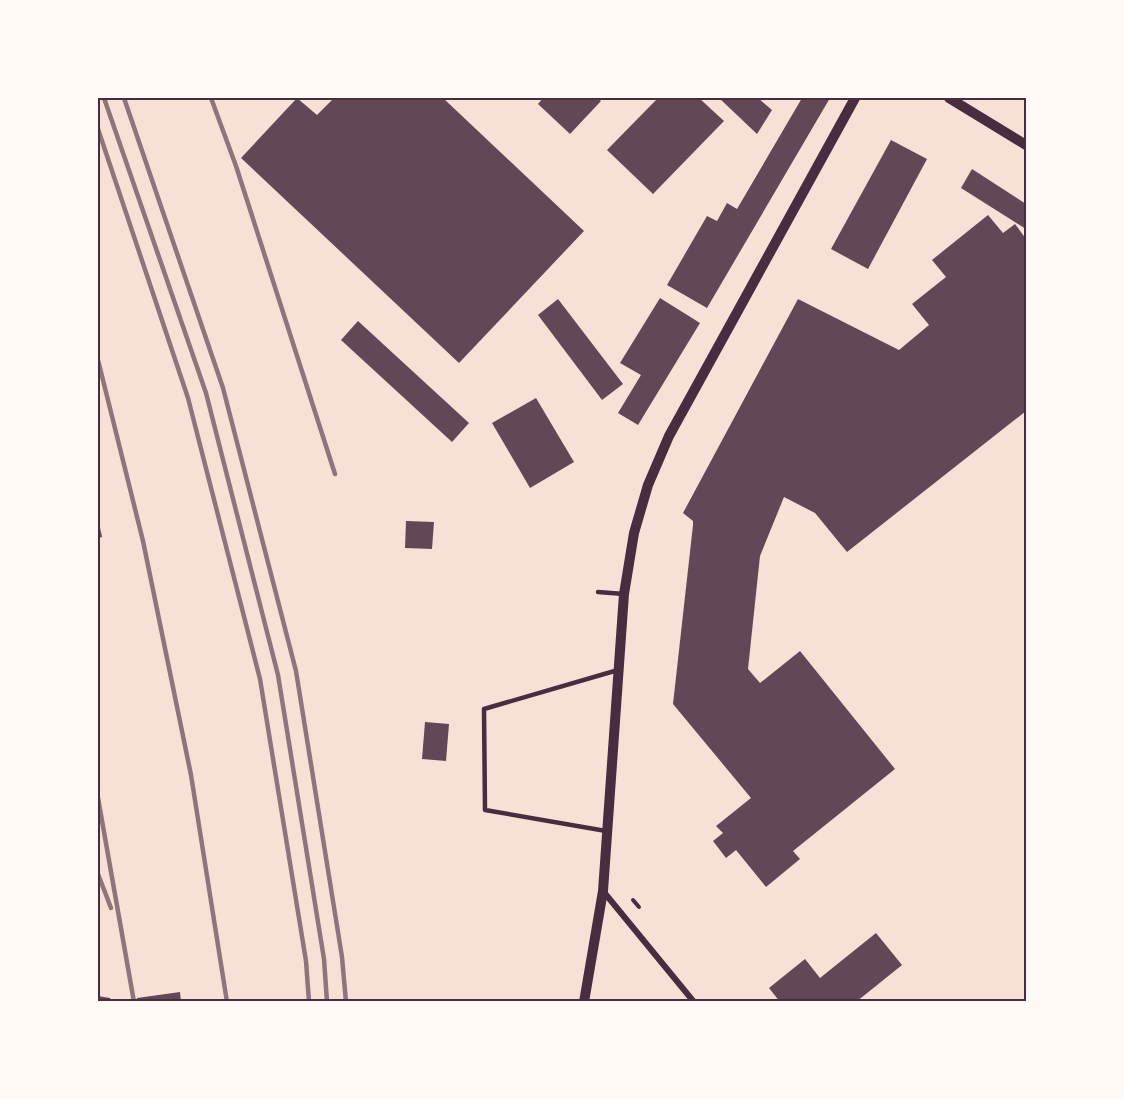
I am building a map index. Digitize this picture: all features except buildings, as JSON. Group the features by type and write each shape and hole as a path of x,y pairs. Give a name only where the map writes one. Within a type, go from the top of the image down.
{"street":[{"path":"584,1002 603,891 624,594 634,533 669,436 855,98"},
{"path":"949,98 1026,144"},
{"path":"603,891 694,1002"}],"lane":[{"path":"598,592 624,594"},
{"path":"606,831 485,810 484,709 618,670"}],"railway":[{"path":"104,98 206,393 278,675 324,959 327,1002"},
{"path":"124,98 223,388 296,671 342,957 346,1002"},
{"path":"211,98 236,166 335,474"},
{"path":"98,129 188,398 260,679 306,961 309,1002"},
{"path":"98,360 143,541 191,775 227,1002"},
{"path":"98,798 134,1002"},
{"path":"98,874 111,908"}]}
